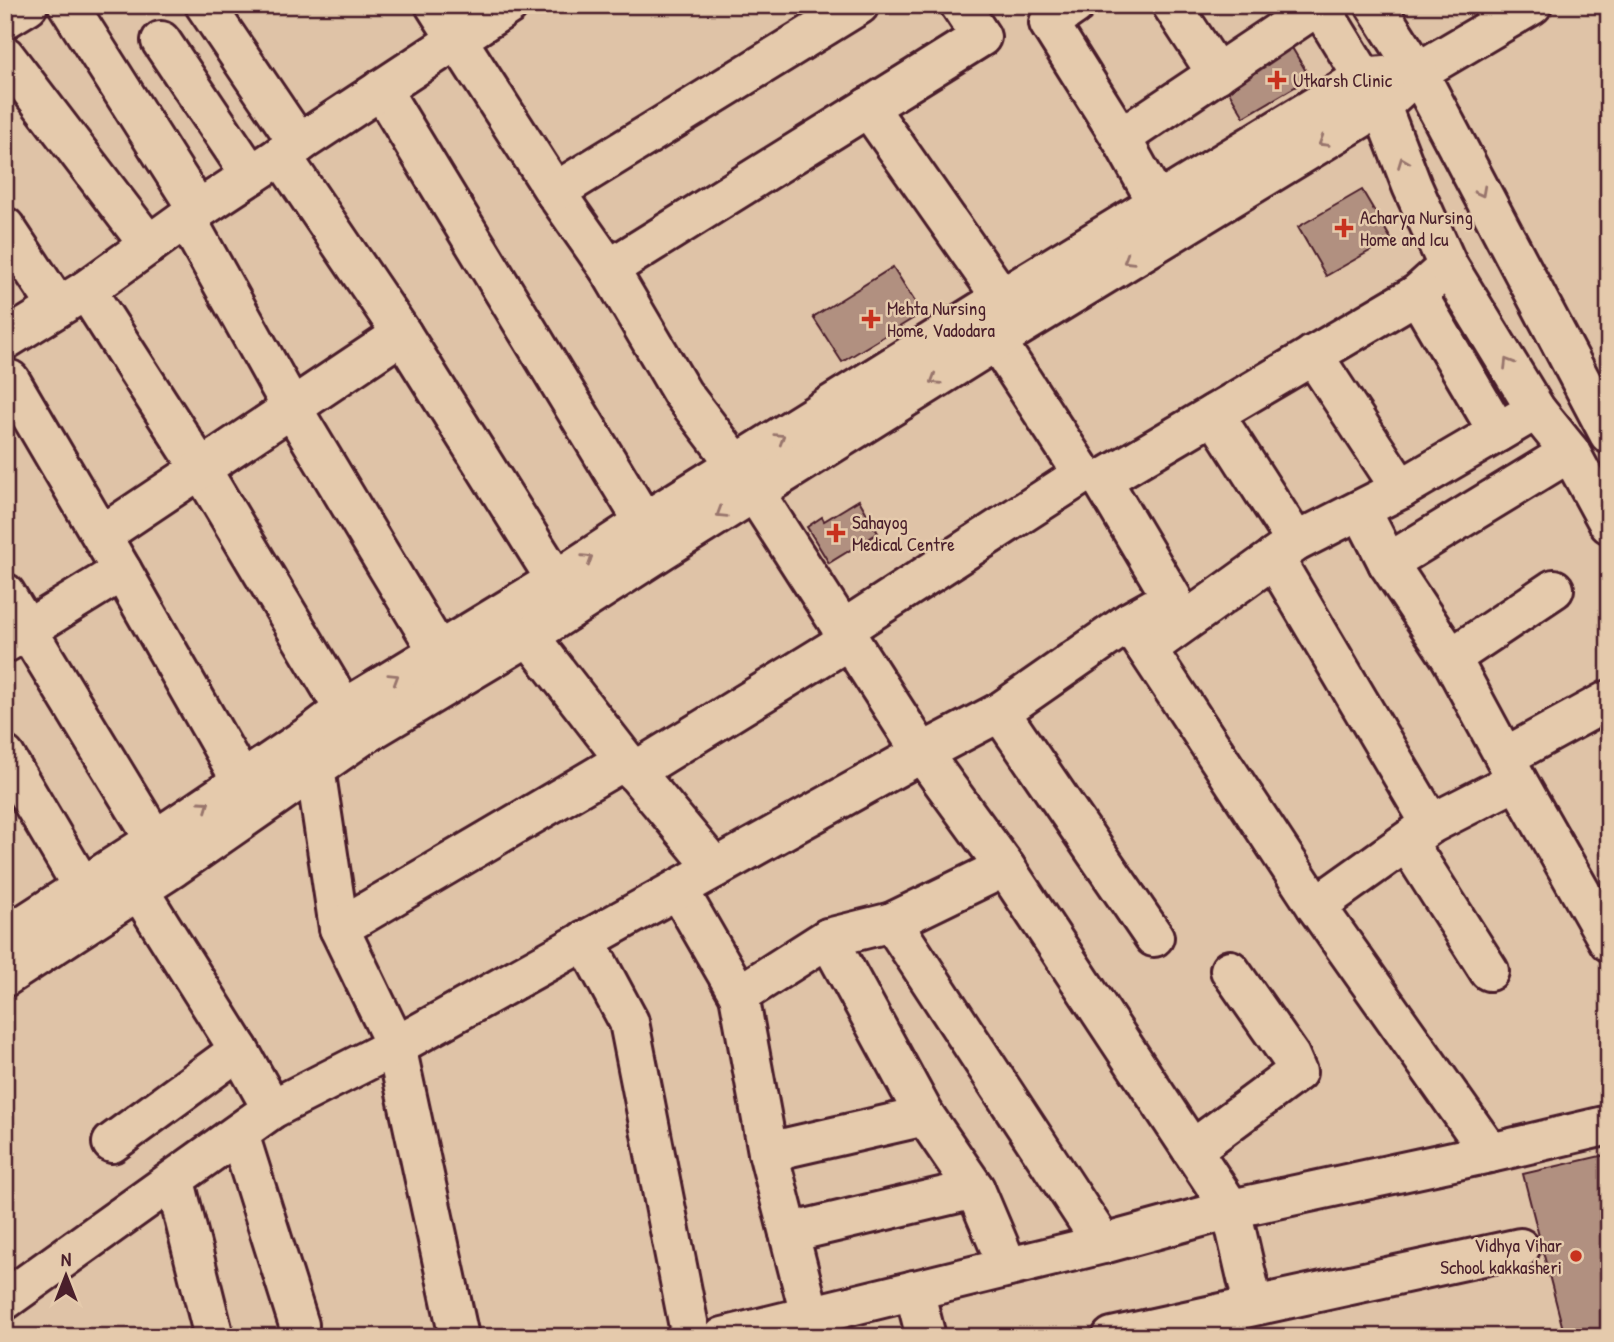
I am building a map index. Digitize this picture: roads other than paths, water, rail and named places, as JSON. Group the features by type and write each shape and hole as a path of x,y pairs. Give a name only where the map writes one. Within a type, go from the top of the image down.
{"street":[{"path":"68,5 192,214 292,408 438,651"},
{"path":"435,5 555,192 609,269 682,393 746,478 922,753 1004,867 1231,1209 1253,1304"},
{"path":"5,340 72,299 192,214 509,5"},
{"path":"555,192 859,5"},
{"path":"609,269 981,37 960,5"},
{"path":"1075,5 1049,23 1121,138 1158,204"},
{"path":"1172,5 1217,74"},
{"path":"1121,138 1319,5 1372,92 1448,266 1536,410 1570,452 1609,524"},
{"path":"1375,5 1418,72 1609,434"},
{"path":"994,318 1158,204 1372,92 1418,72 1532,5"},
{"path":"220,10 277,158"},
{"path":"161,41 277,158 402,334 556,580"},
{"path":"5,56 149,245"},
{"path":"381,89 644,522"},
{"path":"5,976 130,876 313,752 344,709 438,651 519,623 662,550 746,478 994,318 1372,92"},
{"path":"339,928 630,766 847,634 1083,474 868,107"},
{"path":"5,227 72,299 201,469 344,709"},
{"path":"1138,636 1172,598 1102,480 1417,294 1448,266"},
{"path":"1417,294 1498,432"},
{"path":"102,536 402,334"},
{"path":"1313,355 1401,489"},
{"path":"10,380 241,780"},
{"path":"5,1300 175,1181 272,1109 396,1045 1138,636 1285,550 1401,489 1536,410"},
{"path":"1214,414 1285,550 1419,833 1489,971"},
{"path":"1388,563 1570,452"},
{"path":"5,937 83,888 130,876 155,839 241,780 362,736 519,623 556,580 644,522 746,478"},
{"path":"1361,510 1388,563 1451,658 1609,942"},
{"path":"16,636 122,571"},
{"path":"1451,658 1554,589"},
{"path":"5,593 16,636 155,839"},
{"path":"519,623 630,766 715,868"},
{"path":"1138,636 1317,906 1490,1153"},
{"path":"1317,906 1609,700"},
{"path":"1000,712 1154,937"},
{"path":"313,752 339,928 396,1045 459,1337"},
{"path":"5,756 83,888"},
{"path":"739,995 828,938 892,922 1004,867"},
{"path":"130,876 239,1050 272,1109"},
{"path":"678,889 739,995 768,1152 810,1315"},
{"path":"892,922 1103,1244"},
{"path":"828,938 926,1116 975,1189 1008,1267"},
{"path":"585,940 629,1022 691,1337"},
{"path":"1192,1150 1297,1072 1290,1056 1230,970"},
{"path":"112,1143 239,1050"},
{"path":"768,1152 926,1116"},
{"path":"723,1337 761,1332 810,1315 1103,1244 1231,1209 1609,1125"},
{"path":"239,1134 299,1325"},
{"path":"175,1181 214,1337"},
{"path":"789,1233 975,1189"},
{"path":"1112,1337 1253,1304 1520,1248"},
{"path":"914,1290 926,1337"}],"place":[{"name":"Utkarsh Clinic","path":"1277,80"},
{"name":"Acharya Nursing Home and Icu","path":"1344,228"},
{"name":"Mehta Nursing Home, Vadodara","path":"871,319"},
{"name":"Sahayog Medical Centre","path":"836,533"},
{"name":"Vidhya Vihar School kakkasheri","path":"1576,1256"}]}
